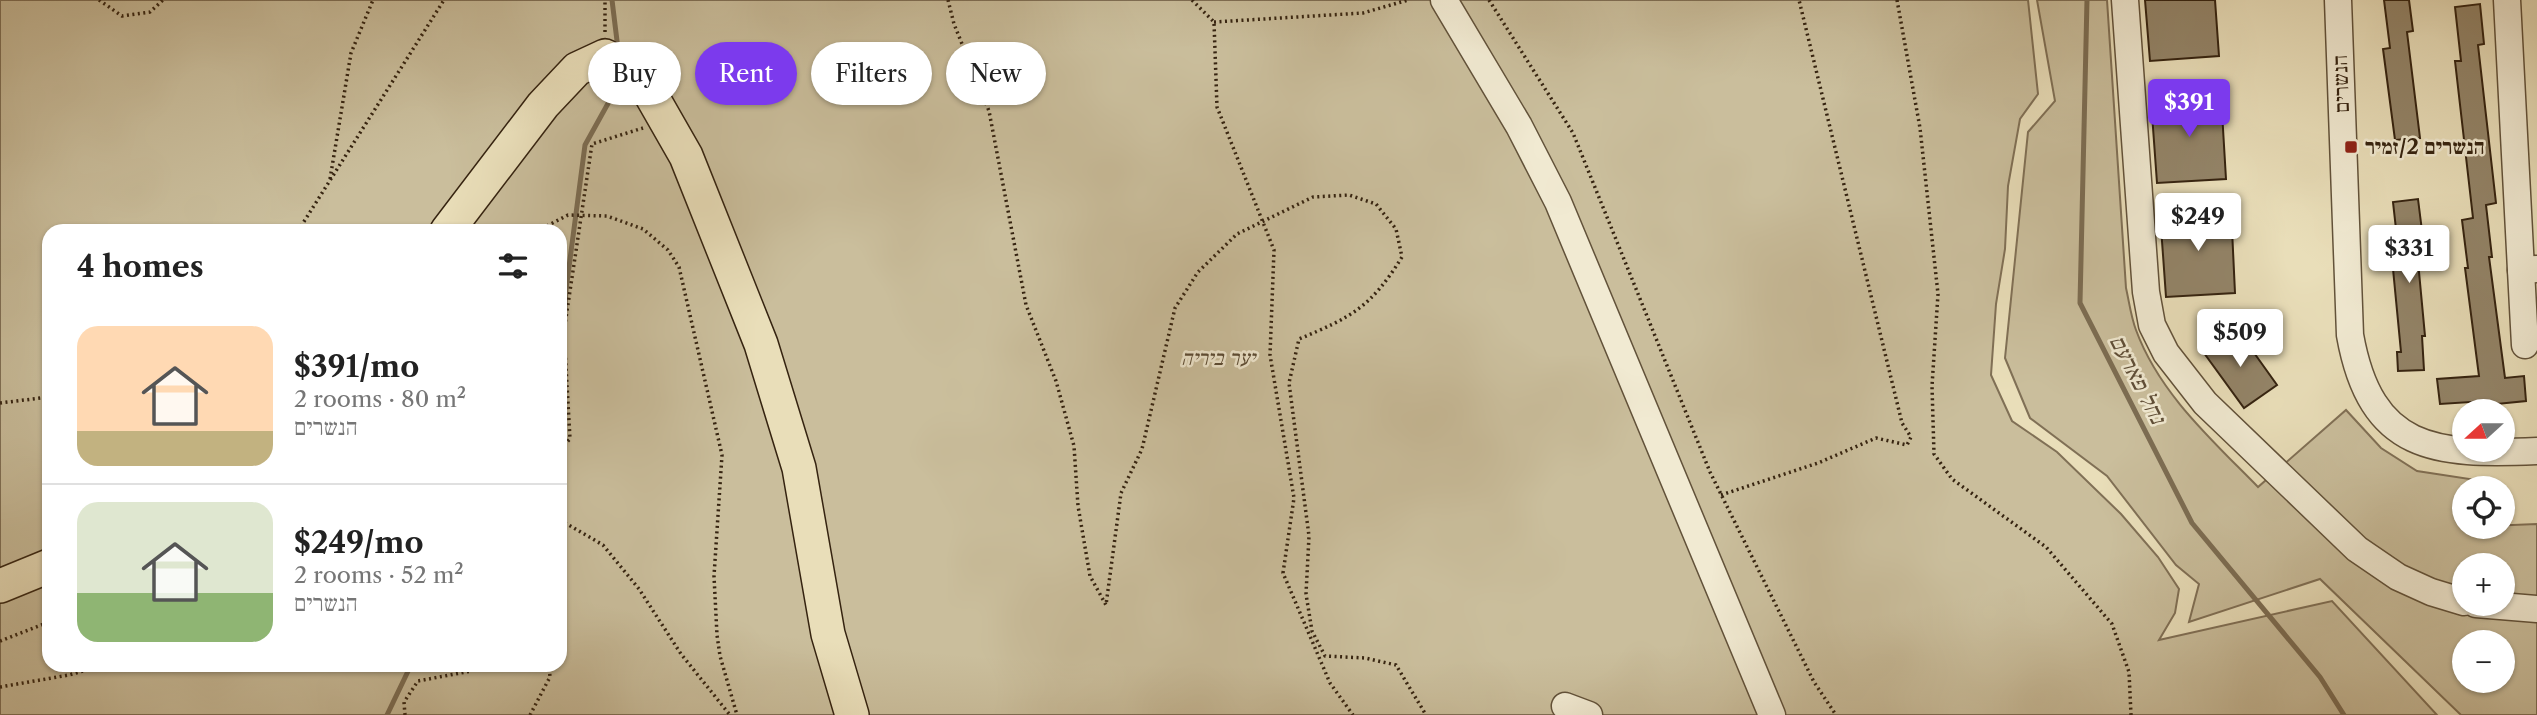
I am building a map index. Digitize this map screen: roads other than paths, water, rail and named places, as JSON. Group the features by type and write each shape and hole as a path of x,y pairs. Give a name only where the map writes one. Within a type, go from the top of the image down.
{"main road":[{"path":"452,224 542,105 577,69 605,55 630,71 649,93 686,156 761,344 799,468 828,634 852,715"},
{"path":"0,586 42,569"}],"street":[{"path":"1444,0 1519,126 1558,202 1772,715"},
{"path":"2126,0 2146,292 2152,325 2165,353 2205,403 2357,549 2399,577 2452,598"},
{"name":"הנשרים","path":"2338,0 2350,335 2365,389 2393,425 2431,447 2470,453 2537,451"},
{"path":"2507,0 2529,270 2525,345"},
{"path":"2515,607 2537,609"}],"waterway":[{"path":"612,0 617,42"},
{"name":"נחל פארעם","path":"2087,0 2080,303 2192,523 2320,677 2344,715"},
{"path":"567,282 585,145 607,105"},
{"path":"387,715 408,672"}],"place":[{"name":"הנשרים 2/זמיר","path":"2351,147"}],"park label":[{"name":"יער ביריה","path":"1218,358"}]}
